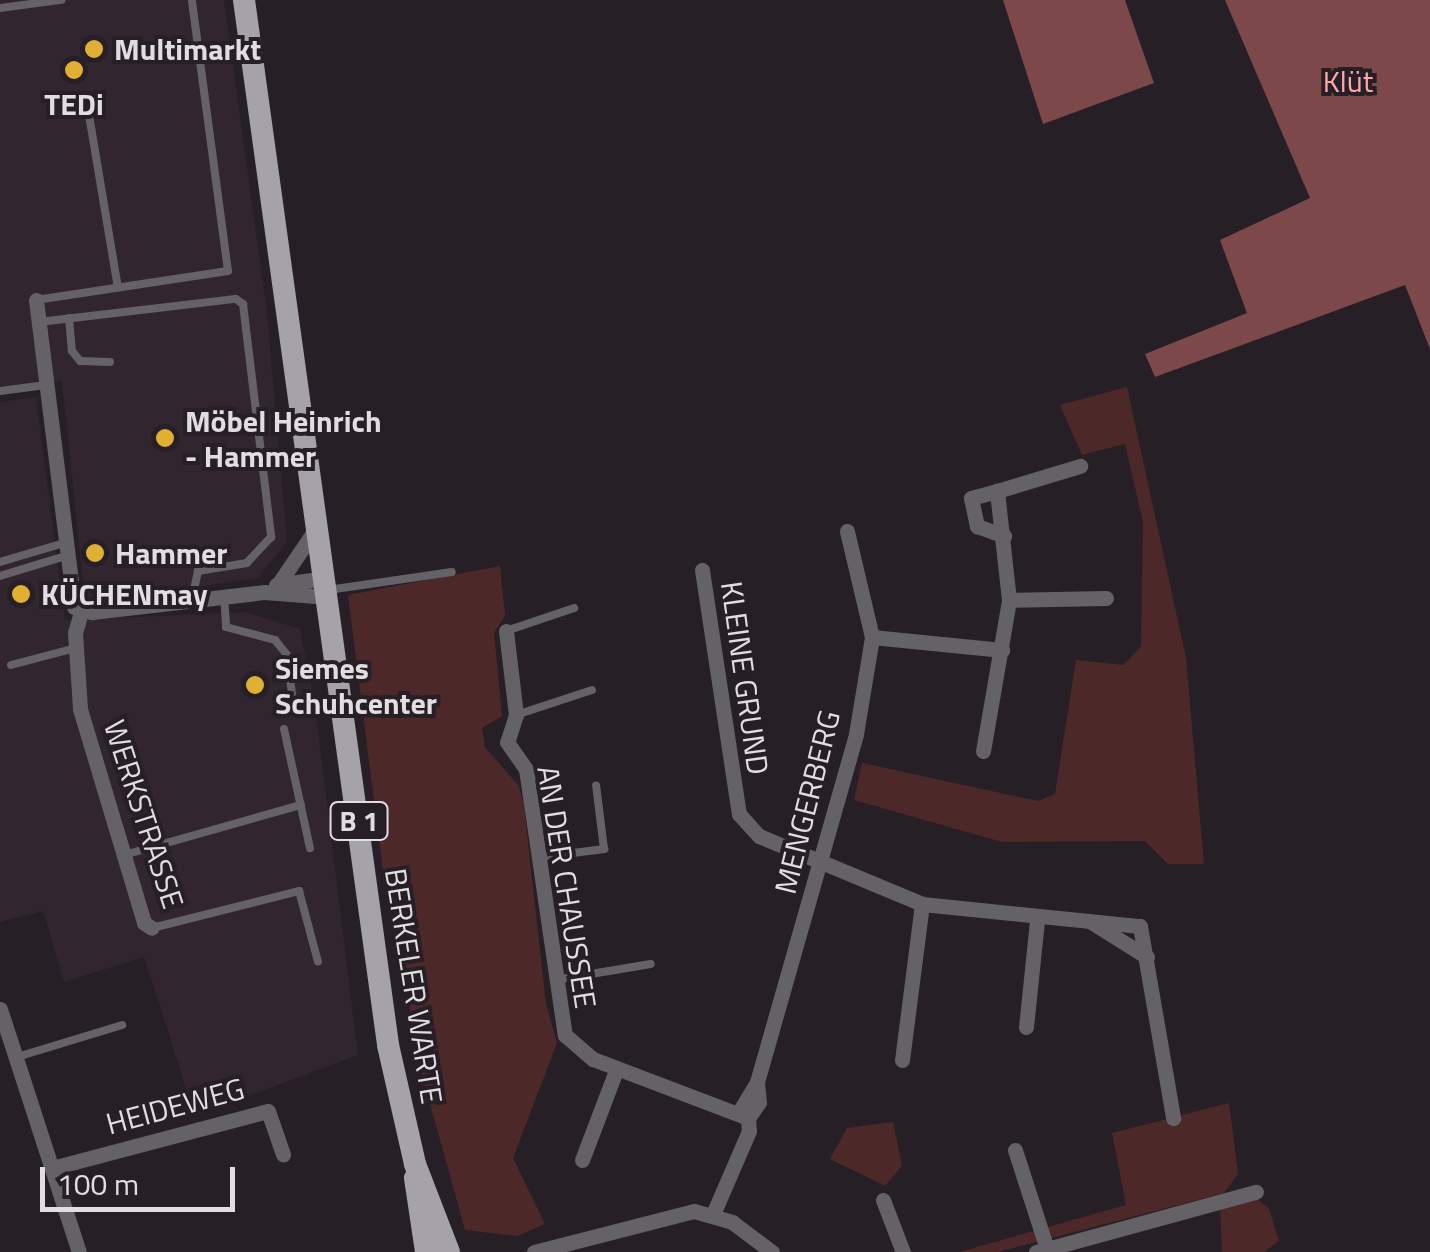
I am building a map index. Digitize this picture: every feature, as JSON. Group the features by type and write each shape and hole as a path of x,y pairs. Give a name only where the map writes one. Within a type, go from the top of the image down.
{"main road":[{"name":"BERKELER WARTE","path":"244,0 317,516 332,561 328,588 388,1045 415,1164 426,1252"},
{"name":"BERKELER WARTE","path":"415,1164 448,1252"}],"street":[{"name":"WERKSTRASSE","path":"36,300 71,602 81,612 76,648 80,708 124,855 152,928"},
{"path":"1004,536 977,526 970,498 1080,466"},
{"path":"984,752 1009,600 997,491"},
{"path":"271,588 317,516"},
{"name":"MENGERBERG","path":"713,1214 750,1131 743,1115 759,1102 757,1082 852,753 872,637 847,532"},
{"name":"KLEINE GRUND","path":"702,570 739,814 760,836 922,904 1037,920 1134,922 1147,938 1146,957"},
{"path":"81,612 271,588 328,588"},
{"path":"1009,600 1106,598"},
{"name":"AN DER CHAUSSEE","path":"506,631 516,716 507,742 526,769 565,1035 594,1059 743,1115"},
{"path":"872,637 1002,650"},
{"path":"902,1060 922,904"},
{"path":"1026,1027 1037,920"},
{"path":"1088,920 1146,957 1173,1118"},
{"path":"0,1009 79,1252"},
{"path":"582,1160 617,1068"},
{"name":"HEIDEWEG","path":"52,1168 268,1110 284,1154"},
{"path":"1015,1150 1042,1250 1090,1244 1256,1192"},
{"path":"883,1200 902,1252"},
{"path":"534,1252 668,1213 713,1214 772,1252"}],"lane":[{"path":"0,8 61,0"},
{"path":"36,300 228,271 192,0"},
{"path":"88,108 118,288"},
{"path":"39,322 236,299 242,304 271,536 246,563 198,571 192,600"},
{"path":"69,318 72,351 80,362 110,362"},
{"path":"0,390 46,385"},
{"path":"0,562 65,550"},
{"path":"0,576 65,550"},
{"path":"328,588 452,572"},
{"path":"224,596 226,627 274,640 287,655 294,710"},
{"path":"506,631 574,608"},
{"path":"11,665 76,648"},
{"path":"516,716 592,690"},
{"path":"284,729 310,848"},
{"path":"540,856 604,849 596,785"},
{"path":"124,855 301,805"},
{"name":"WERKSTRASSE","path":"152,928 299,891 318,962"},
{"path":"555,980 651,964"},
{"path":"16,1058 122,1024"}],"shaded area":[{"path":"0,0 224,0 267,312 287,541 258,578 95,602 84,593 62,381 0,390"},
{"path":"1127,387 1186,658 1204,864 1168,864 1145,841 1002,842 854,800 862,763 1038,801 1055,794 1076,660 1124,665 1141,646 1143,522 1125,444 1082,455 1060,405"},
{"path":"36,397 65,620 245,612 300,629 315,706 358,1055 195,1116 144,957 64,982 43,911 0,922 0,402"},
{"path":"500,566 505,616 494,633 502,716 482,728 485,747 519,786 524,806 546,1004 557,1043 513,1158 545,1224 517,1236 465,1230 416,1053 392,882 385,887 348,595"},
{"path":"1229,1103 1238,1174 1224,1193 998,1252 959,1252 1126,1205 1112,1133"},
{"path":"893,1122 902,1166 885,1186 830,1159 847,1128"},
{"path":"1256,1198 1269,1209 1279,1241 1264,1252 1222,1252 1220,1204"}],"green space":[{"path":"1003,0 1125,0 1154,83 1043,124"},
{"name":"Klüt","path":"1225,0 1430,0 1430,349 1405,285 1155,377 1145,354 1247,313 1220,240 1310,198"}],"place":[{"name":"Multimarkt","path":"94,49"},
{"name":"TEDi","path":"74,70"},
{"name":"Möbel Heinrich - Hammer","path":"165,438"},
{"name":"Hammer","path":"95,553"},
{"name":"KÜCHENmay","path":"21,594"},
{"name":"Siemes Schuhcenter","path":"255,685"}]}
